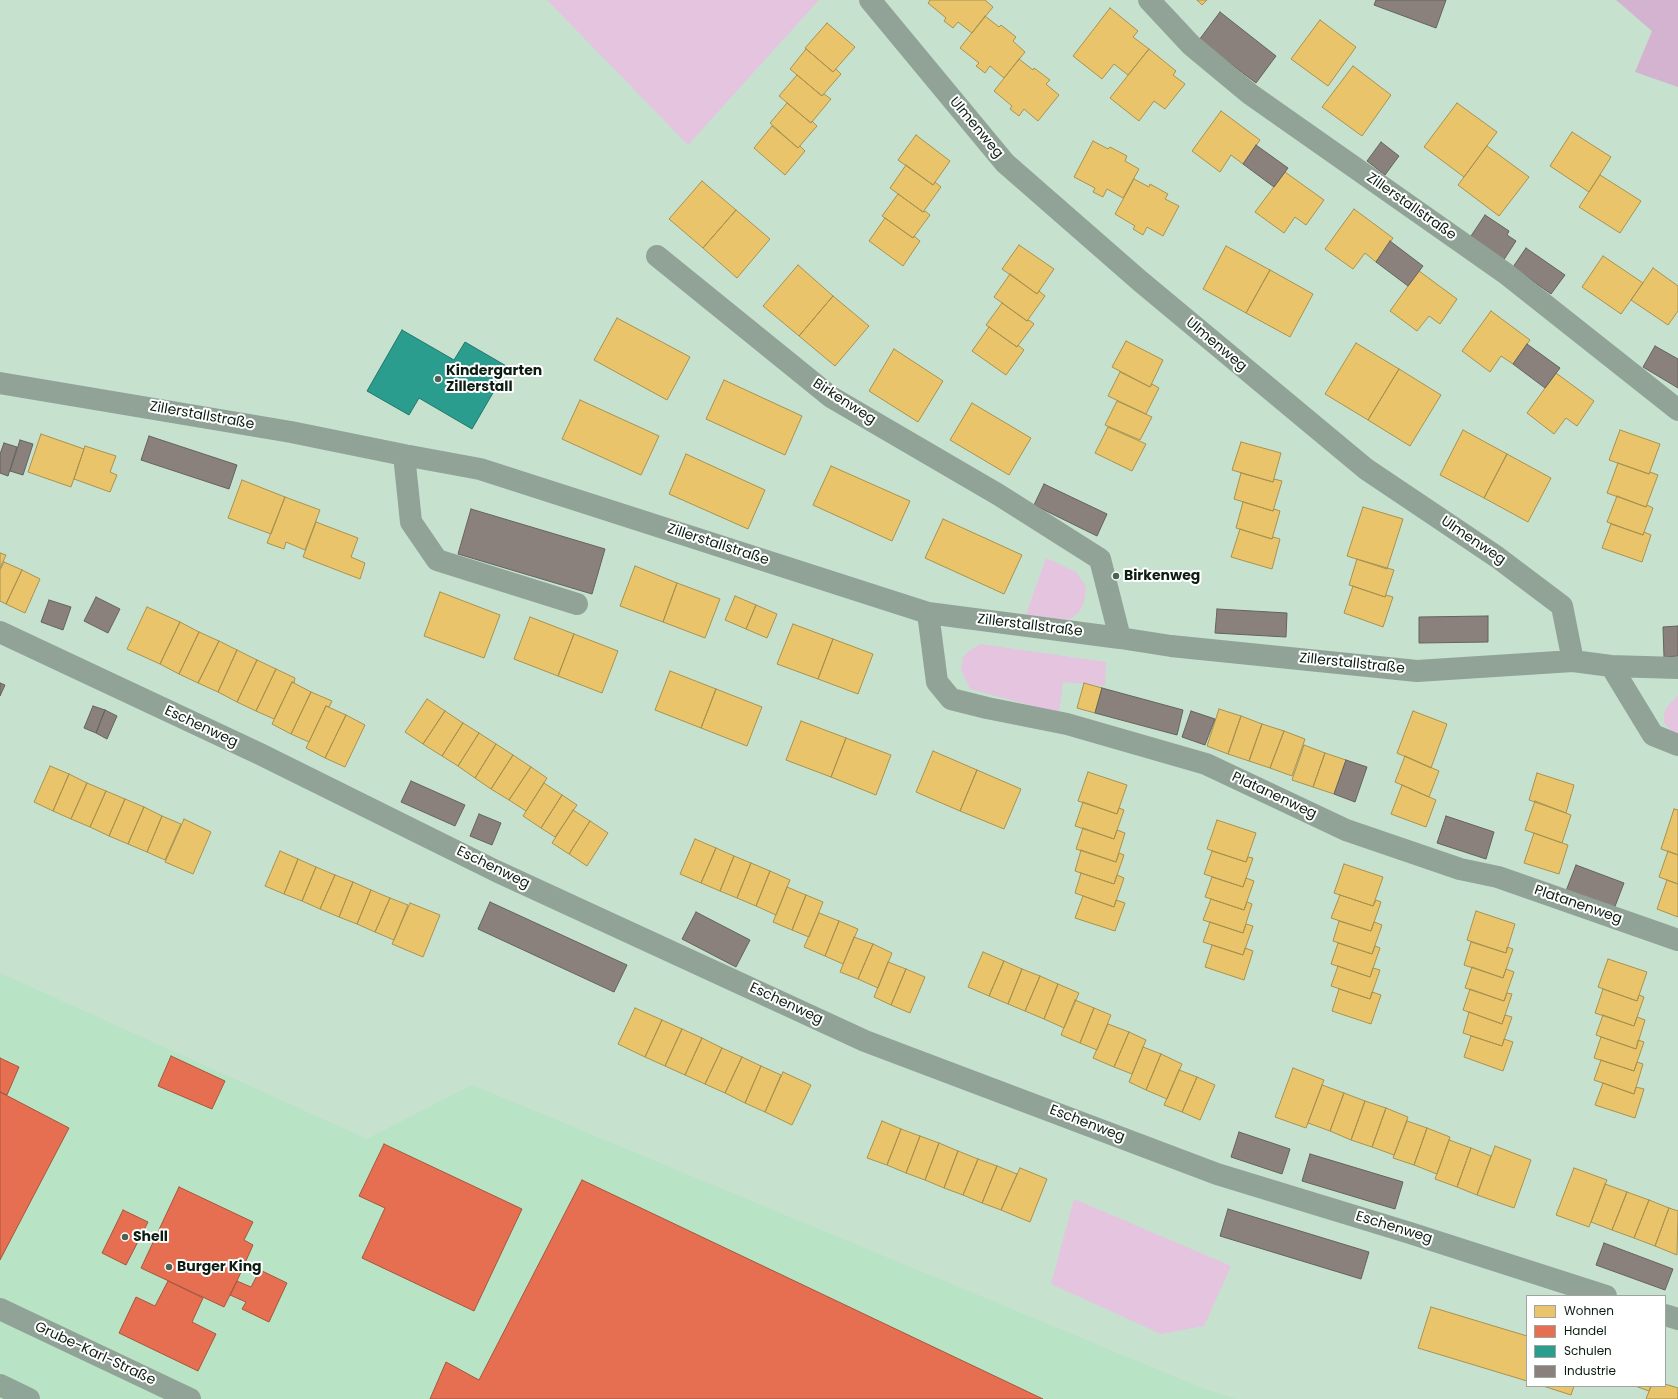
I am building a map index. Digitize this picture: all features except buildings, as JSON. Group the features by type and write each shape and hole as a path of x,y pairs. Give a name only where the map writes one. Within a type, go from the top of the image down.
{"main road":[{"path":"0,1385 29,1399"}],"street":[{"name":"Ulmenweg","path":"870,0 1004,163 1128,271 1366,469 1497,557 1562,606 1573,661"},
{"name":"Zillerstallstraße","path":"1149,0 1190,45 1250,94 1505,273 1678,410"},
{"name":"Birkenweg","path":"658,256 831,397 999,495 1100,559 1120,638"},
{"name":"Zillerstallstraße","path":"0,383 291,432 480,469 928,613 1172,646 1417,670 1573,661 1611,666 1678,668"},
{"path":"404,455 411,522 436,560 577,604"},
{"name":"Platanenweg","path":"928,613 937,682 951,698 987,708 1067,724 1206,764 1346,830 1460,869 1505,879 1678,940"},
{"name":"Eschenweg","path":"0,632 260,754 503,874 866,1040 1217,1174 1410,1232 1603,1295"},
{"path":"1611,666 1654,735 1678,745"},
{"name":"Grube-Karl-Straße","path":"0,1309 190,1399"},
{"path":"1666,1315 1678,1320"}],"shaded area":[{"path":"547,0 819,0 688,145"},
{"path":"1616,0 1678,0 1678,87 1635,72 1652,31"},
{"path":"1046,558 1076,572 1086,587 1084,602 1079,612 1072,618 1063,621 1050,621 1026,614"},
{"path":"980,644 1106,662 1105,686 1063,682 1059,713 970,689 961,670 963,657"},
{"path":"1678,695 1678,740 1664,722 1664,715 1666,708"},
{"path":"0,973 367,1139 472,1085 1204,1389 1235,1399 0,1399"},
{"path":"1074,1199 1231,1266 1204,1326 1161,1334 1051,1284"}],"place":[{"name":"Kindergarten Zillerstall","path":"438,379"},
{"name":"Birkenweg","path":"1116,576"},
{"name":"Shell","path":"125,1237"},
{"name":"Burger King","path":"169,1267"}]}
